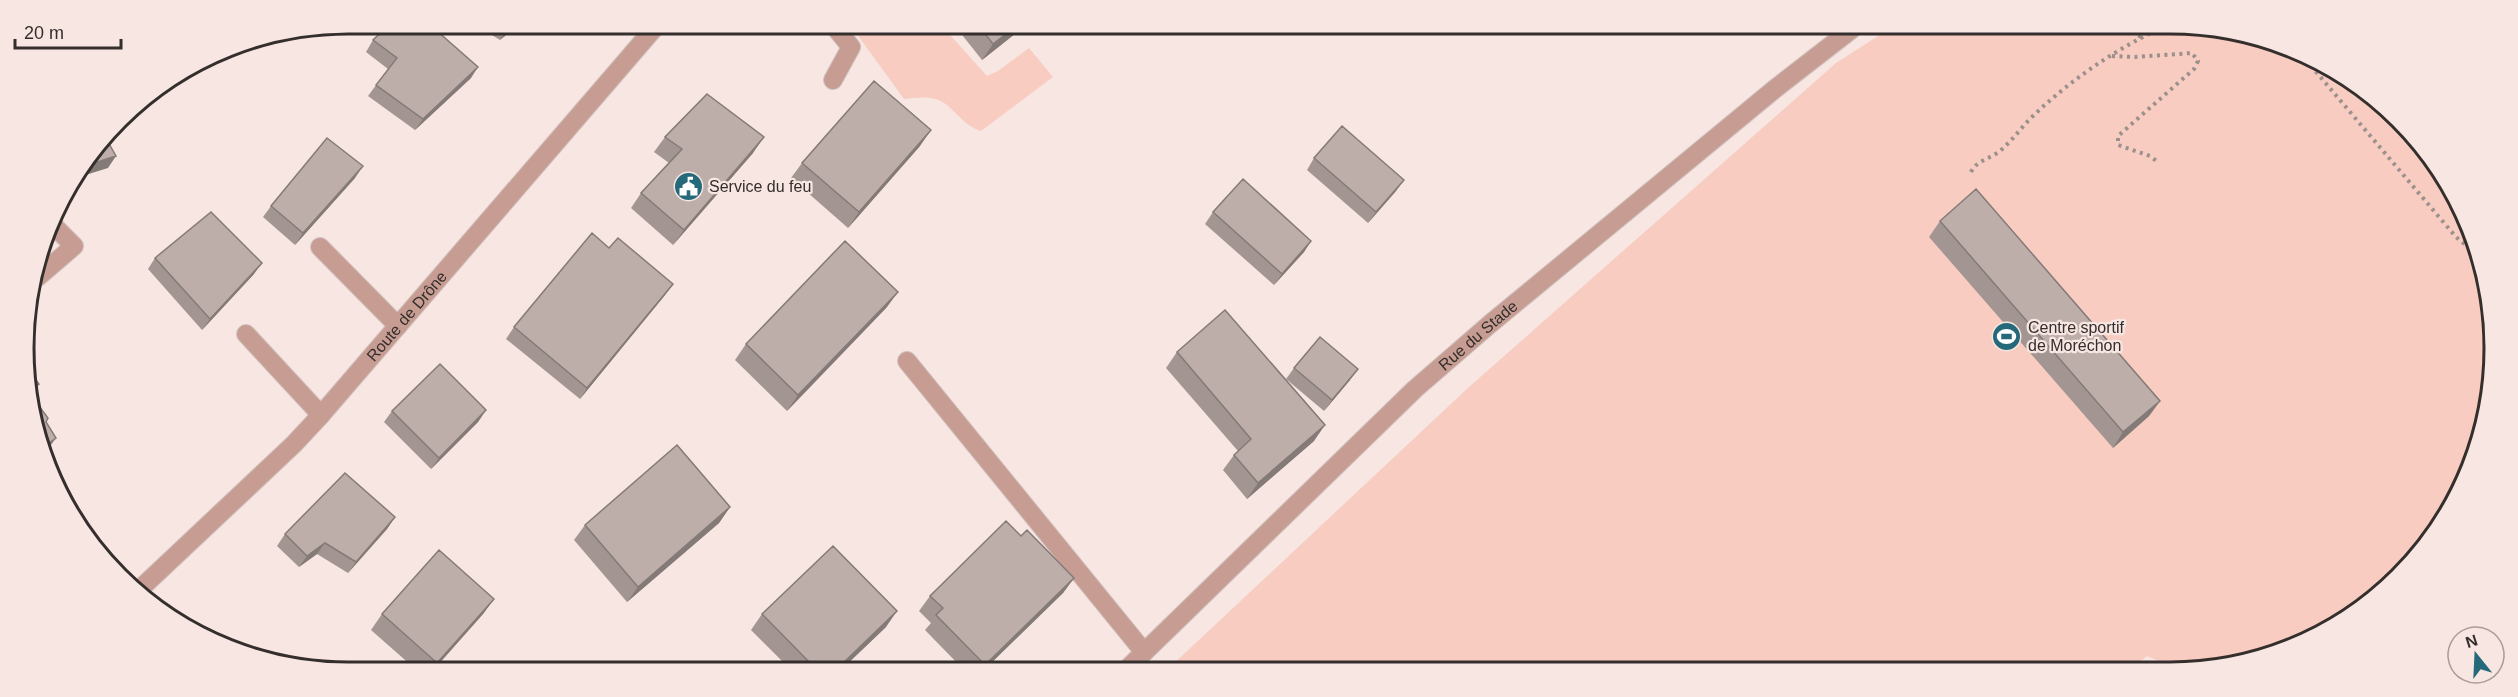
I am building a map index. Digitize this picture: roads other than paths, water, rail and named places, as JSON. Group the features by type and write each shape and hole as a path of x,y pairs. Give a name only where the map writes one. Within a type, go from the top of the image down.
{"street":[{"name":"Route de Drône","path":"143,586 294,444 321,415 649,34"},
{"path":"833,80 851,47 840,34"},
{"name":"Rue du Stade","path":"1134,662 1415,389 1490,324 1776,88 1846,34"},
{"path":"44,272 74,246 57,229"},
{"path":"320,247 398,326"},
{"path":"246,334 321,415"},
{"path":"907,361 1144,652"}],"place":[{"name":"Service du feu","path":"688,186"},
{"name":"Centre sportif de Moréchon","path":"2007,336"}]}
